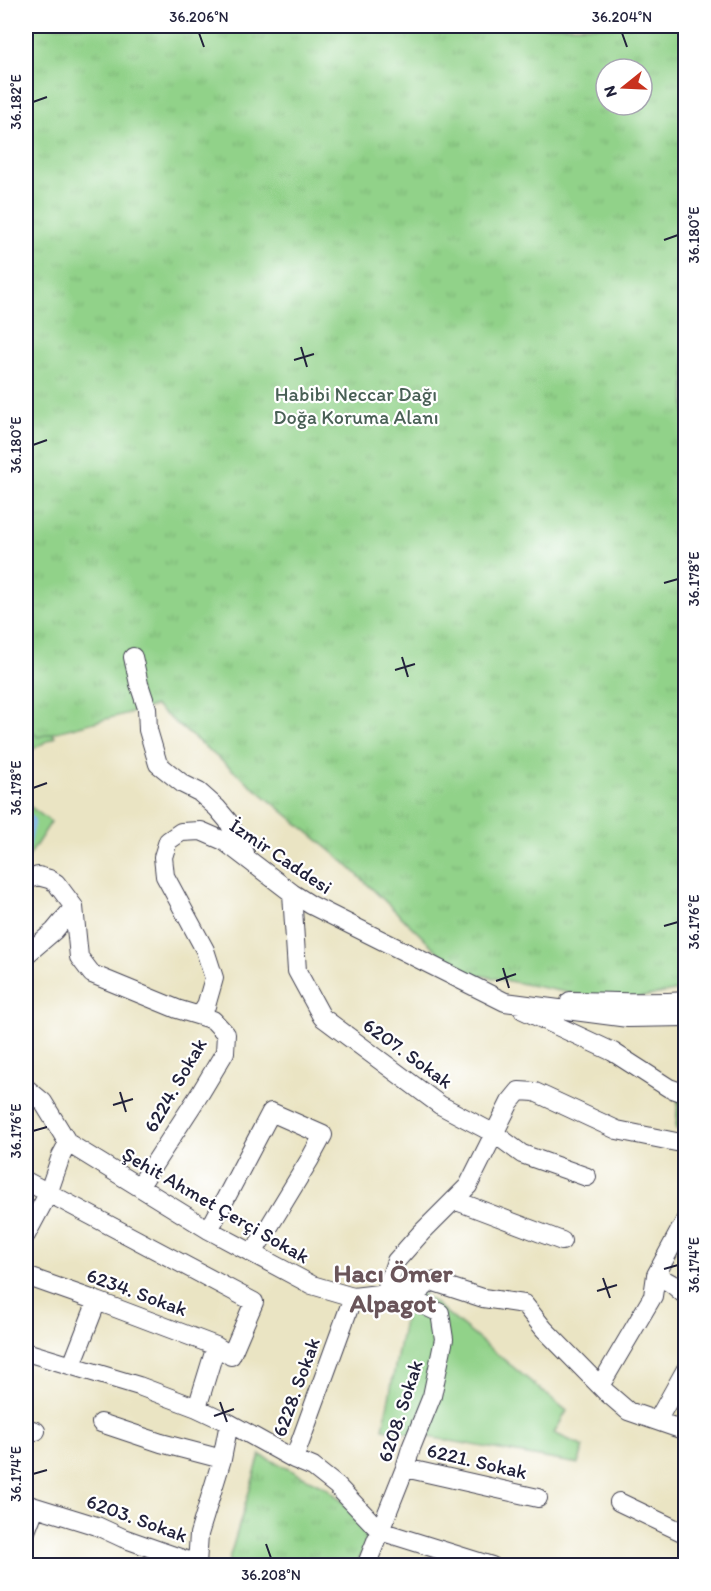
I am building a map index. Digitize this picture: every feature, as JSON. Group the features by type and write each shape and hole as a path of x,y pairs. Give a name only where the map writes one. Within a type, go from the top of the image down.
{"street":[{"path":"133,657 147,708 148,730 158,764 183,784 199,792 217,808 228,821 247,858"},
{"name":"İzmir Caddesi","path":"200,1016 206,1006 214,978 205,950 165,876 163,858 168,841 181,832 201,831 224,841 311,905 505,1002 628,1018 686,1017"},
{"path":"26,880 38,876 49,879 56,883 74,907 79,957 92,974 177,1009 200,1016"},
{"name":"6207. Sokak","path":"292,892 297,971 322,1017 440,1106 495,1134 522,1154 587,1176"},
{"path":"26,955 54,931 74,907"},
{"name":"İzmir Caddesi","path":"505,1002 657,1003 686,1001"},
{"path":"505,1002 613,1052 669,1088 686,1094"},
{"name":"6224. Sokak","path":"139,1187 225,1052 226,1034 213,1020 200,1016"},
{"name":"Şehit Ahmet Çerçi Sokak","path":"26,1088 43,1102 68,1143 209,1230 312,1285 353,1297 422,1289 431,1281 483,1298 524,1304 544,1329 628,1411 686,1431"},
{"path":"385,1293 396,1261 468,1186 510,1102 519,1092 535,1092 616,1130 686,1144"},
{"path":"209,1230 272,1112 323,1135 253,1253"},
{"path":"26,1235 48,1194 68,1143"},
{"path":"26,1181 254,1302 224,1351 197,1408"},
{"path":"454,1200 562,1241"},
{"path":"600,1386 653,1296 656,1275 686,1219"},
{"path":"656,1275 672,1284 686,1296"},
{"name":"6234. Sokak","path":"26,1276 224,1351"},
{"name":"6208. Sokak","path":"366,1566 432,1396 444,1339 440,1313 385,1293"},
{"name":"6228. Sokak","path":"294,1459 353,1297"},
{"path":"72,1365 97,1301"},
{"path":"26,1352 139,1386 230,1423 294,1459 313,1467 337,1486 380,1531 492,1566"},
{"path":"657,1421 686,1369"},
{"path":"101,1423 160,1443 222,1459"},
{"name":"6203. Sokak","path":"30,1506 97,1526 196,1565 199,1534 222,1459 230,1423"},
{"name":"6221. Sokak","path":"405,1468 538,1498"},
{"path":"619,1502 686,1534"},
{"path":"26,1531 30,1506"}],"green space":[{"name":"Habibi Neccar Dağı Doğa Koruma Alanı","path":"26,26 685,26 685,989 616,1002 458,971 342,860 155,706 38,737 26,724"},
{"path":"26,694 55,737 26,753"},
{"path":"28,805 51,822 26,861 26,806"},
{"path":"678,1100 685,1102 685,1131 676,1129"},
{"path":"411,1284 567,1411 554,1433 584,1447 578,1464 383,1429"},
{"path":"260,1455 327,1488 373,1529 356,1565 227,1566"}],"waterway":[{"path":"26,812 33,821 26,850"}],"district":[{"name":"Hacı Ömer Alpagot","path":"393,1288"}]}
